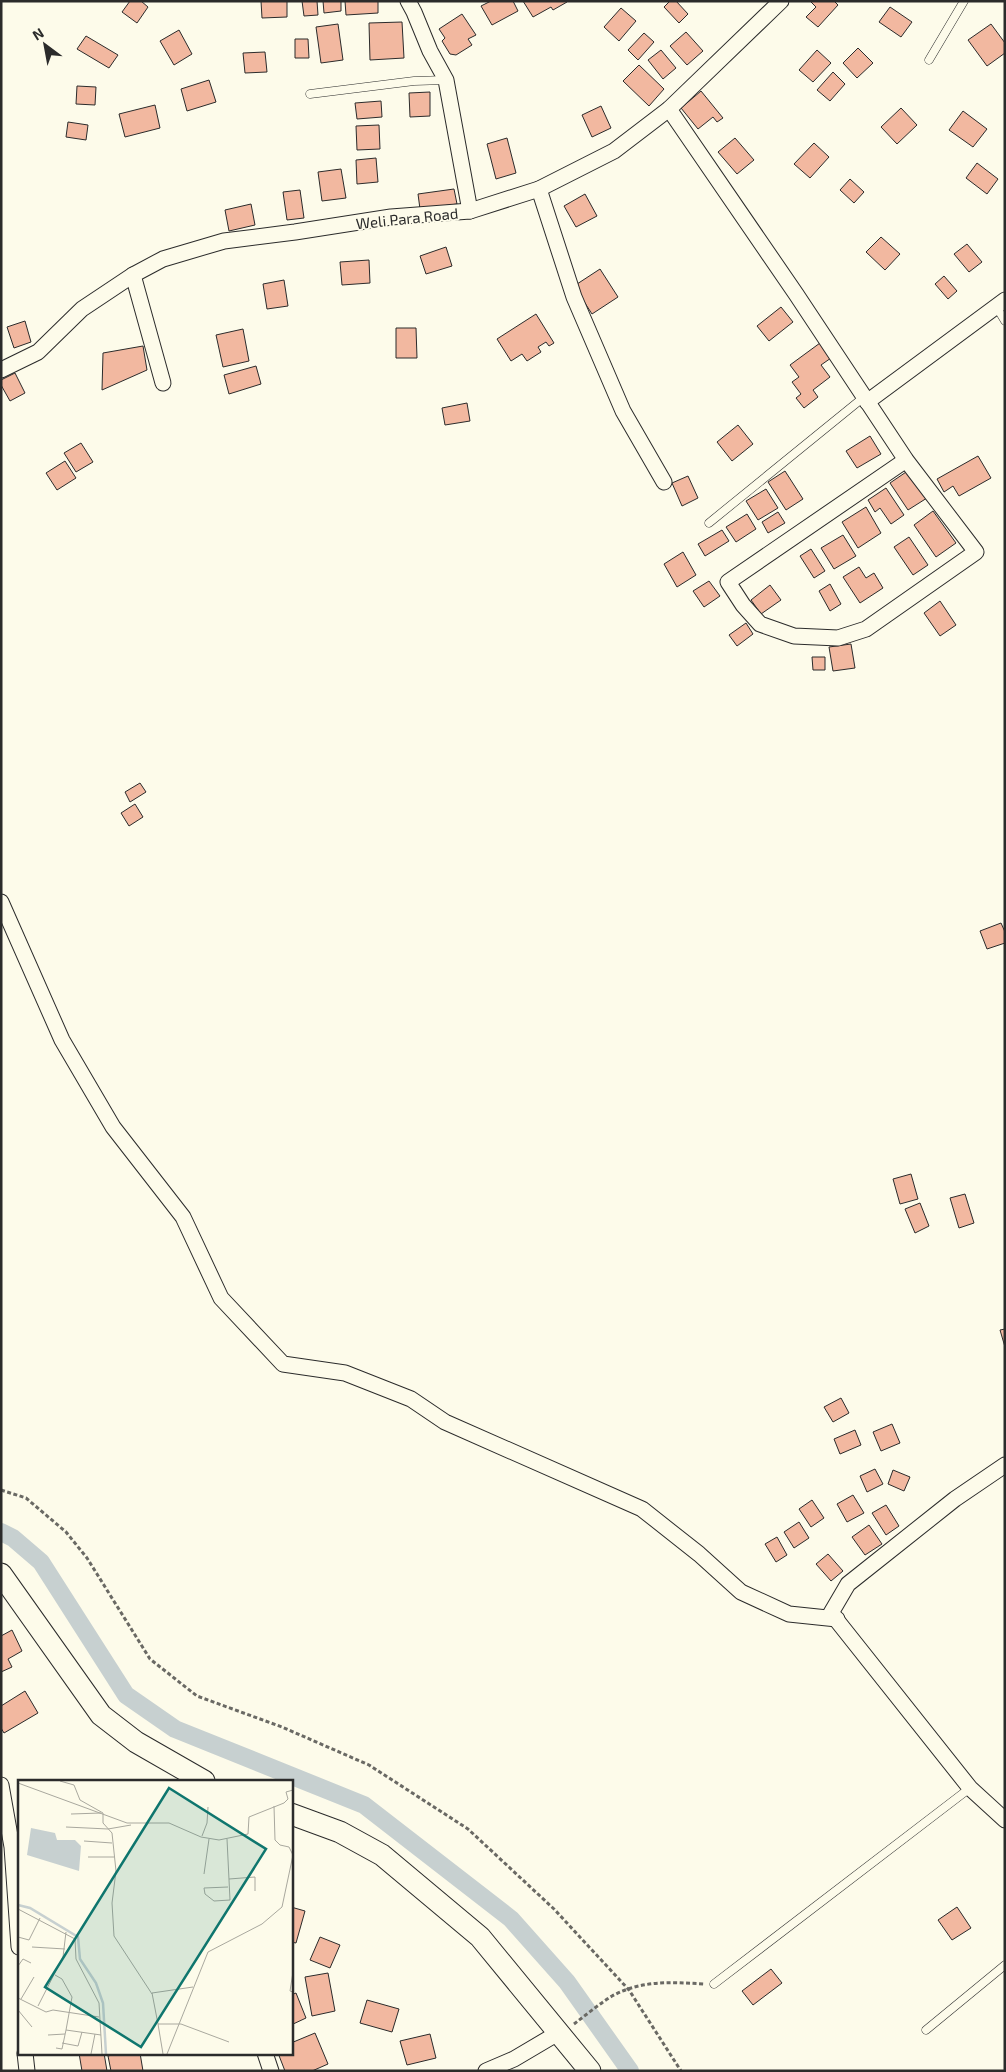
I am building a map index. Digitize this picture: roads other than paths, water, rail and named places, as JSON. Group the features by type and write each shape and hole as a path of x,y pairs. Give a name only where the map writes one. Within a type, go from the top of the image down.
{"main road":[{"path":"1,1574 101,1715 136,1742 202,1780"},
{"path":"292,1814 340,1832 382,1856 480,1937 566,2028 590,2071"}],"street":[{"path":"408,1 430,51 446,80 470,211"},
{"name":"Weli Para Road","path":"1,370 38,352 82,309 133,275 163,260 224,241 391,217 470,211 539,190 614,151 669,109 781,1"},
{"path":"669,109 796,294 906,460 976,552 866,629 838,638 794,636 760,624 743,605 728,582 906,460"},
{"path":"539,190 574,297 623,411 664,482"},
{"path":"133,275 163,383"},
{"path":"866,399 1000,303"},
{"path":"4,909 62,1040 113,1127 183,1217 221,1298 283,1364 344,1373 411,1399 452,1425 642,1509 699,1554 741,1592 789,1614 836,1619"},
{"path":"1005,1465 955,1500 848,1584 831,1613 970,1788 1005,1820"},
{"path":"1,1785 12,1847 18,1938"},
{"path":"486,2071 514,2059 566,2028"},
{"path":"26,2054 26,2071"},
{"path":"265,2054 272,2071"}],"lane":[{"path":"929,60 964,1"},
{"path":"310,94 414,81 446,80"},
{"path":"1000,303 1005,321"},
{"path":"709,522 866,399"},
{"path":"714,1984 970,1788"},
{"path":"926,2030 1005,1965"}],"waterway":[{"path":"1,1532 13,1538 41,1562 126,1695 175,1729 364,1805 511,1919 567,1982 630,2071"}]}
